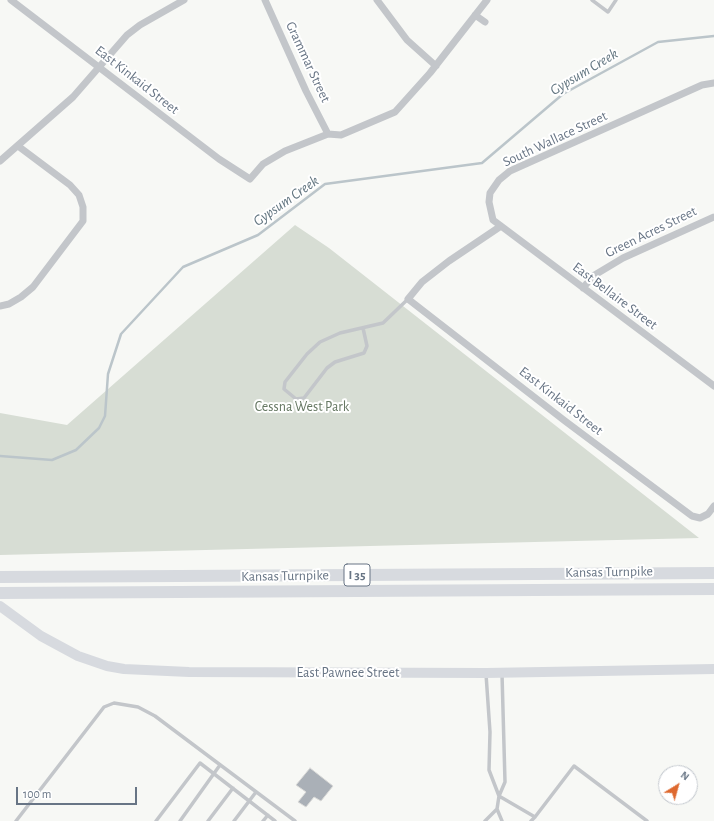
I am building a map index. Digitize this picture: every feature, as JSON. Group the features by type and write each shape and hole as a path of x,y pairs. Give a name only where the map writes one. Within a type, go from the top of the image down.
{"highway":[{"name":"Kansas Turnpike","path":"0,578 714,573"},
{"name":"Kansas Turnpike","path":"0,593 714,589"}],"main road":[{"name":"East Pawnee Street","path":"0,606 41,636 73,654 92,662 124,670 197,672 486,673 714,669"}],"street":[{"path":"0,161 73,97 98,66 127,35 140,25 184,0"},
{"name":"Grammar Street","path":"265,0 306,91 328,134"},
{"path":"378,0 408,40 436,66"},
{"path":"328,134 340,135 395,112 436,66 487,0"},
{"name":"East Kinkaid Street","path":"16,1 98,66 219,158 250,179 263,164 285,150 328,134"},
{"path":"475,15 485,22"},
{"name":"South Wallace Street","path":"501,226 493,220 489,202 490,193 499,180 510,172 702,85 714,83"},
{"path":"0,306 9,304 21,297 33,287 83,221 83,207 79,195 70,185 18,146"},
{"name":"Green Acres Street","path":"583,288 593,276 623,258 714,217"},
{"path":"408,299 422,282 449,261 501,226"},
{"name":"East Bellaire Street","path":"501,226 714,386"},
{"name":"East Kinkaid Street","path":"408,299 692,516 700,518 708,514 714,506"}],"lane":[{"path":"592,0 608,12 616,0"},
{"path":"363,328 367,346 364,354 335,362 327,368 304,398 296,398 284,389 285,382 307,354 320,342 340,333 383,323 408,299"},
{"path":"502,672 505,782 499,796 497,809 502,821"},
{"path":"486,673 490,732 489,770 499,796 535,817"},
{"path":"16,821 104,707 114,704 138,707 155,716 291,820"},
{"path":"156,821 200,763 276,821"},
{"path":"180,821 220,765"},
{"path":"531,821 574,766 647,821"},
{"path":"208,821 233,788"},
{"path":"234,821 256,792"},
{"path":"485,821 497,809"},
{"path":"263,821 268,815"}],"green space":[{"name":"Cessna West Park","path":"295,225 329,248 699,538 0,555 0,413 67,425"}],"building":[{"path":"310,768 333,786 321,801 314,797 306,807 298,802 306,792 296,785"}],"waterway":[{"name":"Gypsum Creek","path":"0,456 52,460 76,450 99,428 105,416 108,374 121,334 183,267 258,235 325,184 482,163 563,94 658,42 714,36"}]}
